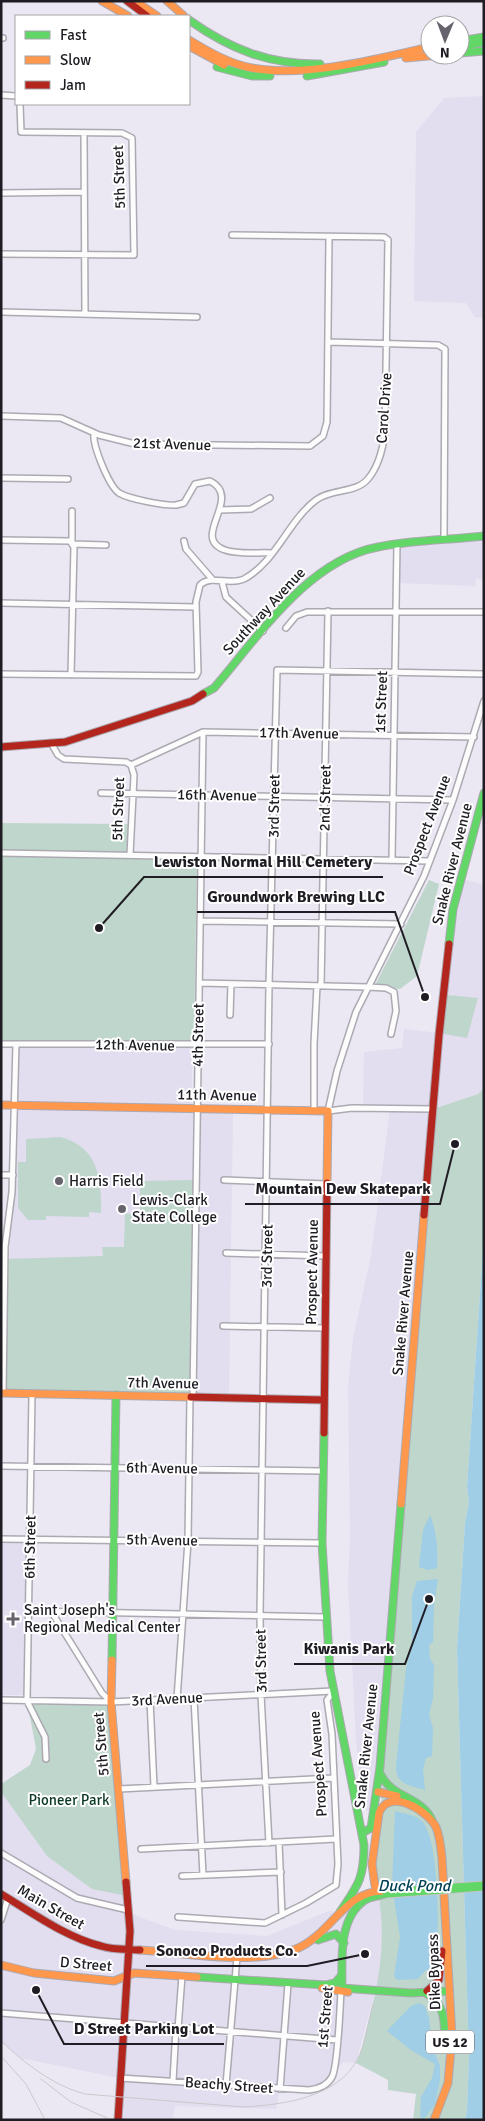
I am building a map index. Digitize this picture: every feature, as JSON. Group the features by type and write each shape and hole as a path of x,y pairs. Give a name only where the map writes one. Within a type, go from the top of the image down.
{"main road":[{"path":"102,1 126,15"},
{"path":"127,1 147,15"},
{"path":"136,1 156,15"},
{"path":"167,1 183,15"},
{"path":"190,21 232,49 275,62 310,65 354,62"},
{"path":"470,39 484,37"},
{"path":"190,41 224,59 270,71 306,71 420,49"},
{"path":"470,45 484,42"},
{"path":"190,47 210,59 235,69 270,76"},
{"path":"190,52 234,72 252,76 306,76 420,55"},
{"path":"470,53 484,52"},
{"path":"406,58 420,57"},
{"name":"Southway Avenue","path":"1,746 51,743 192,701 206,694 299,590 341,559 364,550 397,544 484,534"},
{"name":"Snake River Avenue","path":"362,1833 371,1828 378,1792 433,1109 453,908 484,793"},
{"name":"11th Avenue","path":"1,1105 328,1111"},
{"name":"Prospect Avenue","path":"328,1111 322,1543 330,1672 334,1691"},
{"name":"7th Avenue","path":"2,1393 324,1400"},
{"name":"5th Street","path":"116,1395 111,1702 128,1910 129,1948 118,2120"},
{"path":"334,1691 373,1884 385,1892"},
{"path":"380,1767 381,1777 387,1788 420,1802 432,1820"},
{"path":"372,1874 378,1792 415,1803 432,1820"},
{"path":"376,1831 381,1808 390,1801 409,1805 432,1820"},
{"name":"Dike Bypass","path":"432,1820 439,1841 445,1911 450,2060 445,2091 434,2120"},
{"path":"340,1912 361,1880 364,1866 364,1845"},
{"name":"Main Street","path":"5,1896 82,1940 103,1946 237,1957 277,1956 309,1942 323,1933 340,1912 362,1895 374,1891 484,1886"},
{"name":"1st Street","path":"342,1990 344,1943 348,1924 356,1908 367,1899 385,1892"},
{"name":"Dike Bypass","path":"445,1911 443,1931 447,1992 445,2091"},
{"path":"422,1992 433,1988 440,1980 443,1931"},
{"path":"309,1942 336,1934 344,1943"},
{"name":"D Street","path":"1,1965 34,1973 118,1981 134,1973 288,1984 387,1995 447,1992"},
{"path":"342,1975 345,1984 356,1989"},
{"name":"D Street","path":"288,1984 330,1985 338,1982 342,1975"},
{"name":"D Street","path":"342,1990 356,1989 410,1993"},
{"path":"422,1992 437,1999 442,2005 447,2060"}],"street":[{"path":"1,95 15,96"},
{"name":"5th Street","path":"20,105 21,132 125,133 134,141 134,255 84,254"},
{"path":"84,133 85,314"},
{"path":"1,193 84,192"},
{"path":"232,235 329,237 328,342 443,346 446,354 444,539"},
{"name":"Carol Drive","path":"212,579 222,582 233,582 243,579 258,569 316,500 332,492 358,486 373,473 378,461 385,432 388,241 386,238 329,237"},
{"path":"1,254 84,254"},
{"path":"1,312 198,318"},
{"name":"21st Avenue","path":"1,416 57,417 94,433 122,442 148,445 308,446 320,439 325,433 328,342"},
{"path":"94,433 96,450 113,486 120,494 176,505 184,503 195,484 207,481 216,485 222,492 220,510 212,529 213,537 219,547 232,551 272,553"},
{"path":"1,478 68,479"},
{"path":"220,510 251,509 270,498"},
{"path":"71,675 74,547 72,544 72,511"},
{"path":"1,540 70,541 72,544 106,545"},
{"path":"1,674 196,676 198,672 196,607 200,584 212,579 186,549 184,541"},
{"name":"1st Street","path":"392,860 397,544"},
{"path":"222,582 226,597 263,631"},
{"path":"1,603 196,607"},
{"path":"286,628 301,614 328,610 484,612"},
{"name":"2nd Street","path":"314,1110 314,1044 319,986 324,859 328,610"},
{"name":"3rd Street","path":"269,1842 261,1695 260,1614 266,1326 269,985 277,670 327,671"},
{"path":"327,671 484,674"},
{"name":"Prospect Avenue","path":"328,1111 348,1032 368,987 401,924 429,861 453,800 484,701"},
{"name":"17th Avenue","path":"131,765 203,732 394,734 474,737"},
{"name":"4th Street","path":"176,1699 188,1541 198,1109 198,983 203,732"},
{"path":"51,743 58,755 64,759 126,762 131,765"},
{"name":"5th Street","path":"130,856 134,774 131,765"},
{"name":"16th Avenue","path":"101,792 453,800"},
{"path":"1,853 429,861"},
{"path":"200,921 401,924"},
{"path":"198,983 386,988 394,992 396,1011 391,1034"},
{"path":"230,1015 231,984"},
{"name":"12th Avenue","path":"1,1044 269,1044"},
{"path":"2,1393 3,1247 13,1175 13,1106 16,1044"},
{"name":"11th Avenue","path":"328,1111 352,1108 433,1109"},
{"path":"1,1175 13,1175"},
{"path":"224,1180 327,1184"},
{"path":"226,1253 326,1256"},
{"path":"223,1326 325,1328"},
{"name":"6th Street","path":"28,1700 32,1394"},
{"name":"6th Avenue","path":"1,1466 322,1471"},
{"name":"5th Avenue","path":"1,1539 322,1543"},
{"path":"29,1611 260,1614 326,1617"},
{"path":"51,1611 101,1691 111,1702"},
{"name":"Prospect Avenue","path":"282,1915 336,1885 338,1878 331,1720 327,1700 334,1691"},
{"name":"3rd Avenue","path":"1,1700 111,1702 334,1691"},
{"path":"194,1698 203,1875"},
{"path":"28,1700 44,1737 46,1759"},
{"path":"150,1700 154,1787"},
{"path":"119,1788 199,1786 333,1778"},
{"path":"141,1849 336,1839"},
{"path":"178,1917 265,1923 282,1915 279,1842"},
{"path":"1,1853 77,1898 128,1910"},
{"path":"182,1876 281,1872"},
{"path":"1,1920 5,1896"},
{"path":"226,2085 237,1957"},
{"path":"173,2081 182,1976"},
{"path":"280,2088 288,1984"},
{"name":"1st Street","path":"333,2076 342,1990"},
{"path":"1,2013 177,2029 337,2040"},
{"name":"Beachy Street","path":"120,2078 313,2090 327,2084 333,2076"}],"shaded area":[{"path":"484,96 484,318 475,317 466,303 414,301 416,132 444,98"},
{"path":"484,538 484,580 476,579 475,586 397,583 399,546"},
{"path":"460,878 484,885 484,1088 478,1094 433,1109 374,1812 364,1810 356,1741 348,1584 350,1536 348,1387 353,1338 371,1256 390,1109 363,1108 364,1052 402,1048 404,1029 439,1033"},
{"name":"Lewis-Clark State College","path":"19,1048 192,1048 192,1113 233,1113 229,1394 7,1389 10,1225 16,1194"},
{"name":"Saint Joseph's Regional Medical Center","path":"1,1542 26,1543 25,1695 1,1695"},
{"path":"1,1792 47,1856 127,1896 128,1910 137,1916 175,1930 267,1936 329,1911 340,1912 378,1891 383,1927 380,1973 356,2063 343,2062 332,2077 317,2089 280,2089 276,2109 175,2106 173,2120 118,2120 119,2078 20,2058 1,2041"}],"green space":[{"path":"1,823 128,824 126,859 197,860 194,1041 1,1040"},
{"path":"429,880 439,884 417,976 400,989 374,987"},
{"path":"447,995 478,998 467,1038 439,1033"},
{"path":"484,1088 484,1234 467,1487 469,1502 465,1523 457,1649 469,2059 467,2112 465,2120 413,2120 416,2094 388,2090 388,2080 356,2063 362,2047 380,1966 381,1914 375,1879 430,1192 426,1192 433,1109 478,1094"},
{"name":"Harris Field","path":"60,1137 73,1141 90,1156 98,1176 101,1213 89,1212 89,1217 46,1216 46,1220 28,1220 18,1208 18,1162 26,1162 26,1139"},
{"path":"197,1180 193,1397 3,1393 5,1259 103,1256 102,1247 124,1247 125,1213 140,1215 140,1181"},
{"name":"Pioneer Park","path":"27,1701 111,1702 127,1896 92,1889 47,1856 1,1792 1,1784 30,1765 36,1749"}],"water":[{"path":"484,1234 484,2120 465,2120 469,2059 457,1649 465,1523 469,1502 467,1487"},
{"path":"430,1515 436,1535 437,1568 428,1570 419,1567 423,1530"},
{"path":"438,1579 434,1605 433,1642 429,1645 430,1659 434,1665 433,1698 429,1715 433,1728 432,1756 426,1758 423,1769 425,1790 401,1781 398,1777 396,1766 406,1669 412,1641 412,1596 417,1581"},
{"name":"Duck Pond","path":"395,1811 414,1816 423,1822 429,1833 433,1849 438,1912 436,1963 434,1967 425,1971 418,1979 397,1980 394,1976 400,1937 392,1886"},
{"path":"419,2003 425,2006 429,2018 432,2046 440,2066 440,2080 435,2104 423,2120 420,2115 421,2097 432,2078 435,2064 411,2050 387,2031 411,2006"}],"railway":[{"path":"1,2041 40,2073 61,2085 85,2094 243,2107 258,2106 307,2097 336,2083 348,2073 363,2047 373,2004"},
{"path":"1,2056 26,2084 45,2120"},
{"path":"41,2079 71,2102 107,2118"}],"traffic: fast":[{"path":"190,21 235,47 251,53 284,62 320,64"},
{"path":"470,39 484,37"},
{"path":"470,45 484,42"},
{"path":"470,52 484,51"},
{"path":"307,76 384,62"},
{"path":"217,67 252,76 270,76"},
{"path":"203,694 214,688 286,603 329,567 353,555 378,547 417,541 484,536"},
{"path":"449,944 453,909 484,793"},
{"path":"112,1660 116,1395"},
{"path":"324,1433 322,1543 330,1671 364,1845 363,1866 359,1881 340,1912"},
{"path":"362,1833 371,1828 380,1767 401,1504"},
{"path":"381,1775 392,1788 421,1806 432,1820"},
{"path":"387,1893 484,1886"},
{"path":"387,1893 365,1900 350,1917 343,1940 342,1988 411,1993 449,1991"},
{"path":"318,1940 336,1934 344,1943"},
{"path":"197,1977 326,1985 335,1983 342,1975"},
{"path":"427,1994 438,2004 441,2010 444,2023 445,2045"}],"traffic: slow":[{"path":"102,1 126,15"},
{"path":"135,1 156,15"},
{"path":"167,1 183,15"},
{"path":"190,41 235,64 252,68 294,71 341,66 420,49"},
{"path":"190,47 224,65"},
{"path":"406,58 420,57"},
{"path":"1,1105 328,1111 327,1183"},
{"path":"401,1504 424,1215"},
{"path":"1,1393 191,1397"},
{"path":"112,1660 111,1702 126,1882"},
{"path":"378,1792 397,1796"},
{"path":"387,1893 375,1886 372,1864 379,1813 384,1805 391,1802 399,1802 417,1808 431,1820 436,1827 441,1850 452,2037 448,2083 434,2120"},
{"path":"140,1950 240,1958 279,1954 296,1949 308,1942 358,1898 370,1893 383,1891"},
{"path":"1,1965 34,1973 114,1981 134,1973 197,1977"},
{"path":"322,1988 348,1992"}],"traffic: jam":[{"path":"127,1 146,15"},
{"path":"1,747 65,742 192,701 203,694"},
{"path":"424,1215 439,1035 449,944"},
{"path":"324,1433 327,1183"},
{"path":"191,1397 324,1400"},
{"path":"118,2120 130,1931 126,1882"},
{"path":"1,1894 75,1937 115,1949 140,1950"},
{"path":"427,1991 439,1980 442,1951"}],"place":[{"name":"Lewiston Normal Hill Cemetery","path":"99,928"},
{"name":"Groundwork Brewing LLC","path":"425,997"},
{"name":"Mountain Dew Skatepark","path":"455,1144"},
{"name":"Harris Field","path":"59,1181"},
{"name":"Lewis-Clark State College","path":"122,1209"},
{"name":"Kiwanis Park","path":"429,1599"},
{"name":"Saint Joseph's Regional Medical Center","path":"13,1619"},
{"name":"Sonoco Products Co.","path":"365,1954"},
{"name":"D Street Parking Lot","path":"36,1990"}]}
